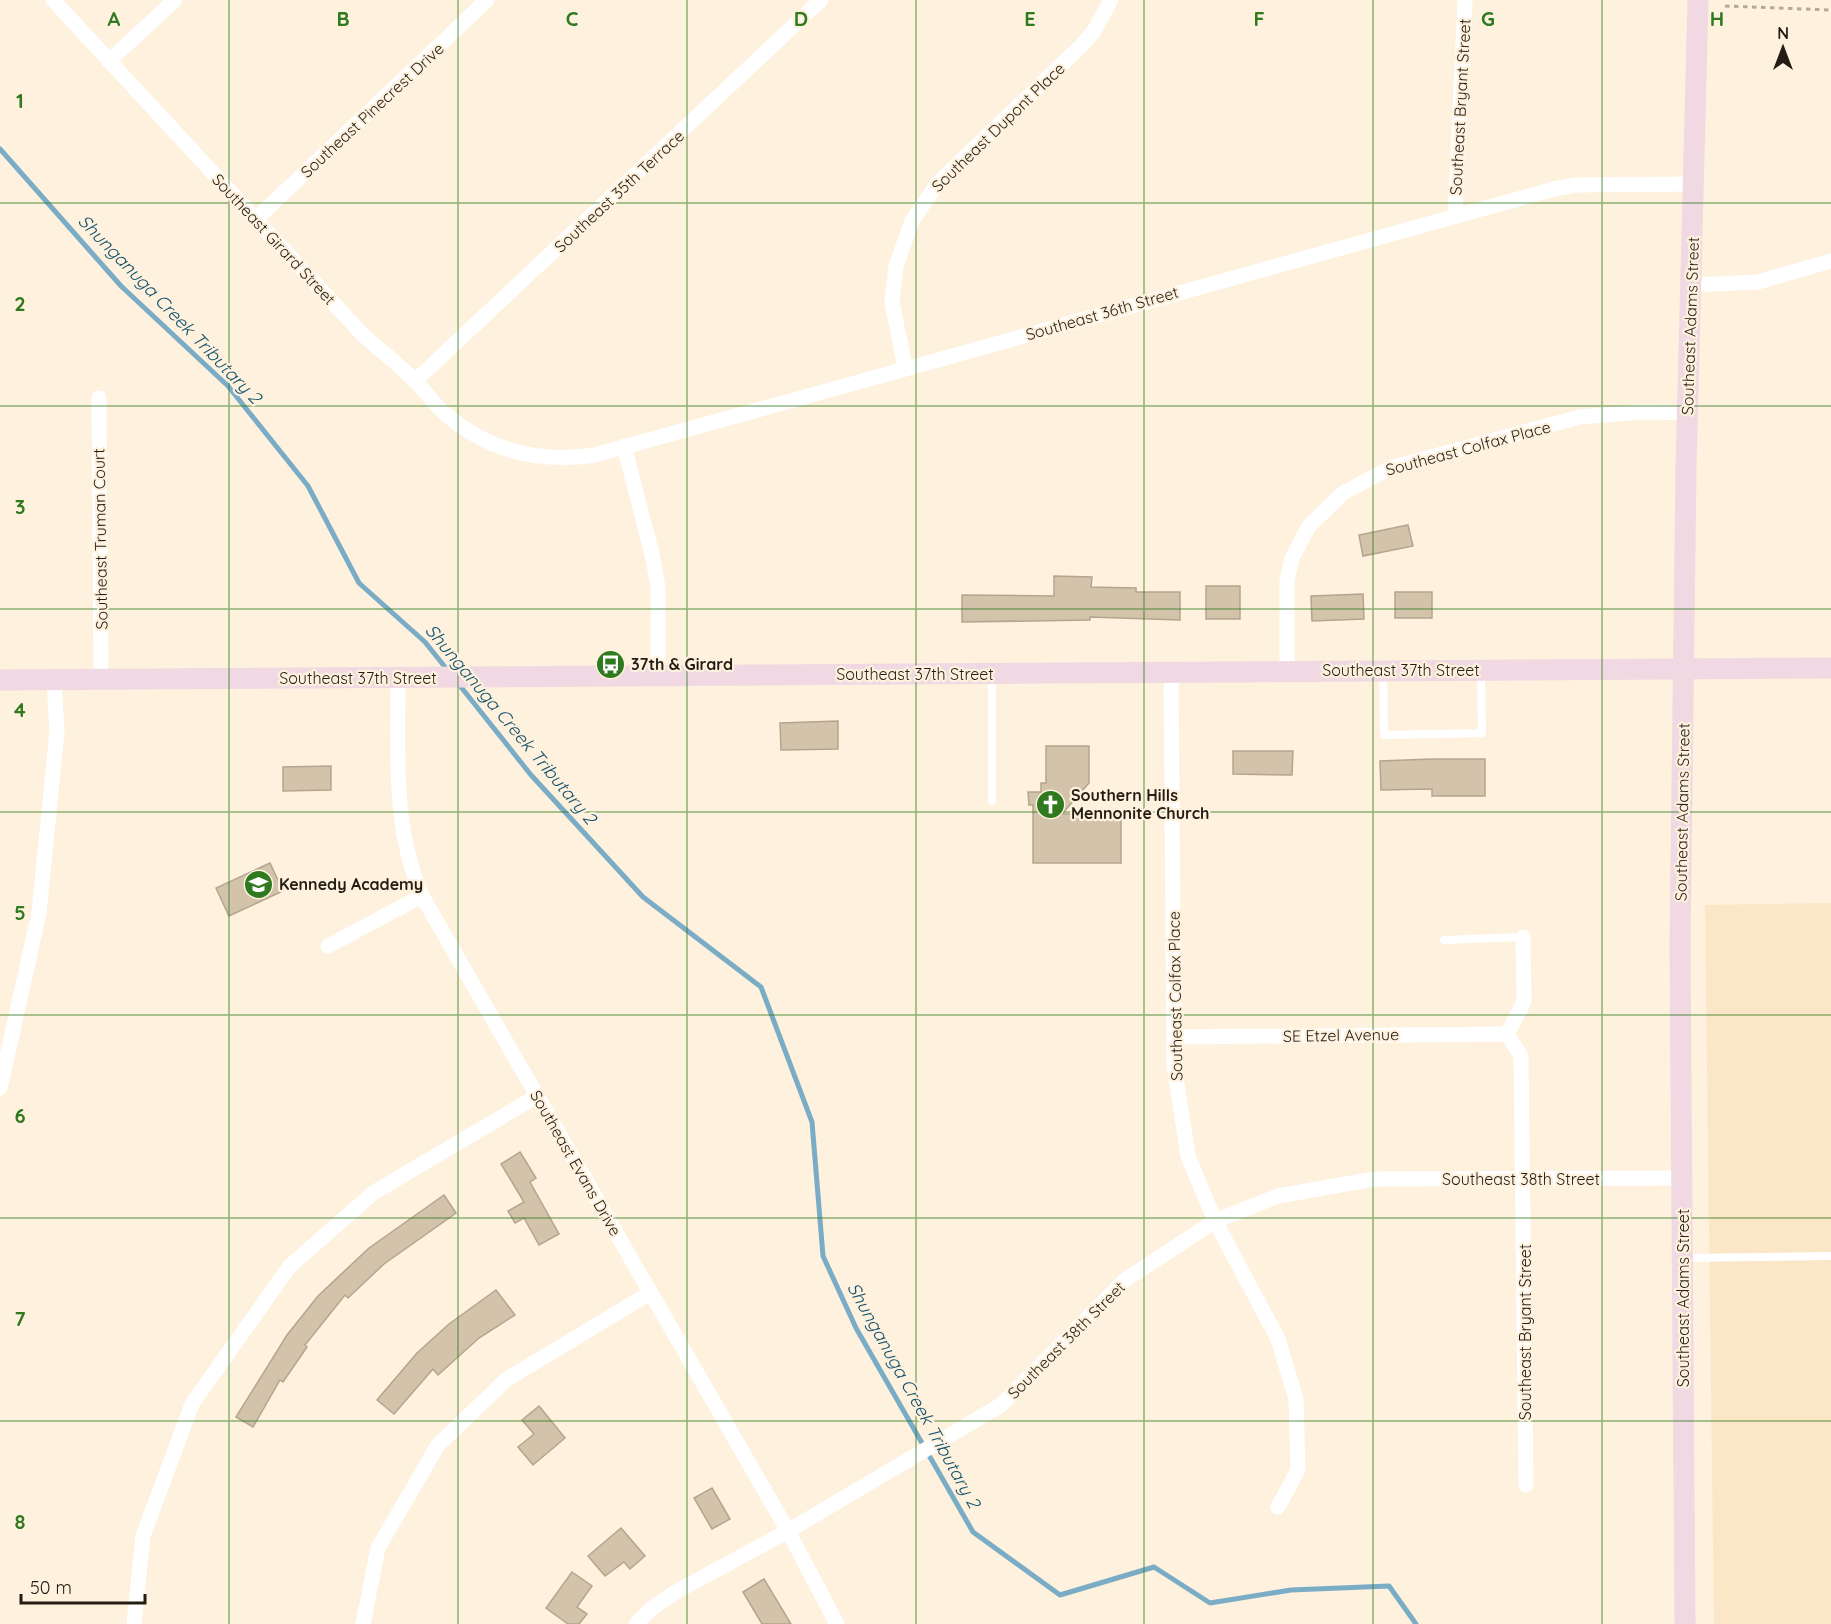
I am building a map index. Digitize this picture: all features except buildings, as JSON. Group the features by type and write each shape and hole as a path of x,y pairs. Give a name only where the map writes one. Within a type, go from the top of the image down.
{"main road":[{"name":"Southeast Adams Street","path":"1685,1624 1680,944 1687,413 1698,0"},
{"name":"Southeast 37th Street","path":"0,680 1481,669 1831,669"}],"street":[{"name":"Southeast Girard Street","path":"53,0 362,334 416,381 437,406 458,424 495,445 514,452"},
{"path":"109,61 175,0"},
{"name":"Southeast Pinecrest Drive","path":"256,219 488,0"},
{"name":"Southeast 35th Terrace","path":"416,381 821,0"},
{"name":"Southeast Dupont Place","path":"905,367 892,302 896,266 912,221 937,184 1094,32 1111,0"},
{"name":"Southeast Bryant Street","path":"1455,215 1464,0"},
{"name":"Southeast 36th Street","path":"514,452 552,458 580,457 624,446 1455,215 1576,185 1694,184"},
{"path":"1691,285 1758,282 1831,261"},
{"name":"Southeast Truman Court","path":"99,398 101,680"},
{"name":"Southeast Colfax Place","path":"1287,671 1287,581 1292,558 1309,526 1343,493 1390,468 1580,417 1642,412 1687,413"},
{"path":"624,446 652,554 658,587 658,676"},
{"name":"Southeast Colfax Place","path":"1171,671 1174,1065 1188,1156 1215,1221 1278,1339 1296,1399 1298,1470 1278,1507"},
{"name":"Southeast Evans Drive","path":"405,677 398,786 401,824 408,855 422,896 788,1531 837,1624"},
{"path":"0,1088 39,913 57,732 54,679"},
{"path":"328,946 422,896"},
{"path":"1507,1034 1524,1002 1523,938"},
{"name":"Southeast Bryant Street","path":"1507,1034 1521,1056 1526,1485"},
{"name":"SE Etzel Avenue","path":"1174,1037 1507,1034"},
{"path":"134,1624 143,1536 192,1404 289,1267 373,1193 537,1096"},
{"name":"Southeast 38th Street","path":"636,1624 651,1609 674,1593 788,1531 1001,1406 1125,1280 1215,1221 1278,1196 1374,1179 1682,1178"},
{"path":"363,1624 378,1548 438,1445 507,1379 650,1293"}],"lane":[{"path":"1383,670 1384,735 1482,733 1481,669"},
{"path":"992,673 992,801"},
{"path":"1444,940 1523,938"},
{"path":"1683,1258 1831,1256"}],"path":[{"path":"1725,6 1831,10"}],"shaded area":[{"path":"1831,903 1831,1624 1714,1624 1705,905"}],"waterway":[{"name":"Shunganuga Creek Tributary 2","path":"0,149 121,286 228,386 308,486 359,583 425,642 449,672"},
{"name":"Shunganuga Creek Tributary 2","path":"457,682 531,775 643,897 761,987 812,1122 823,1256 856,1328 973,1532 1060,1595 1154,1567 1210,1603 1291,1590 1389,1586 1416,1624"}],"place":[{"name":"37th & Girard","path":"610,664"},
{"name":"Southern Hills Mennonite Church","path":"1050,804"},
{"name":"Kennedy Academy","path":"258,884"}]}
